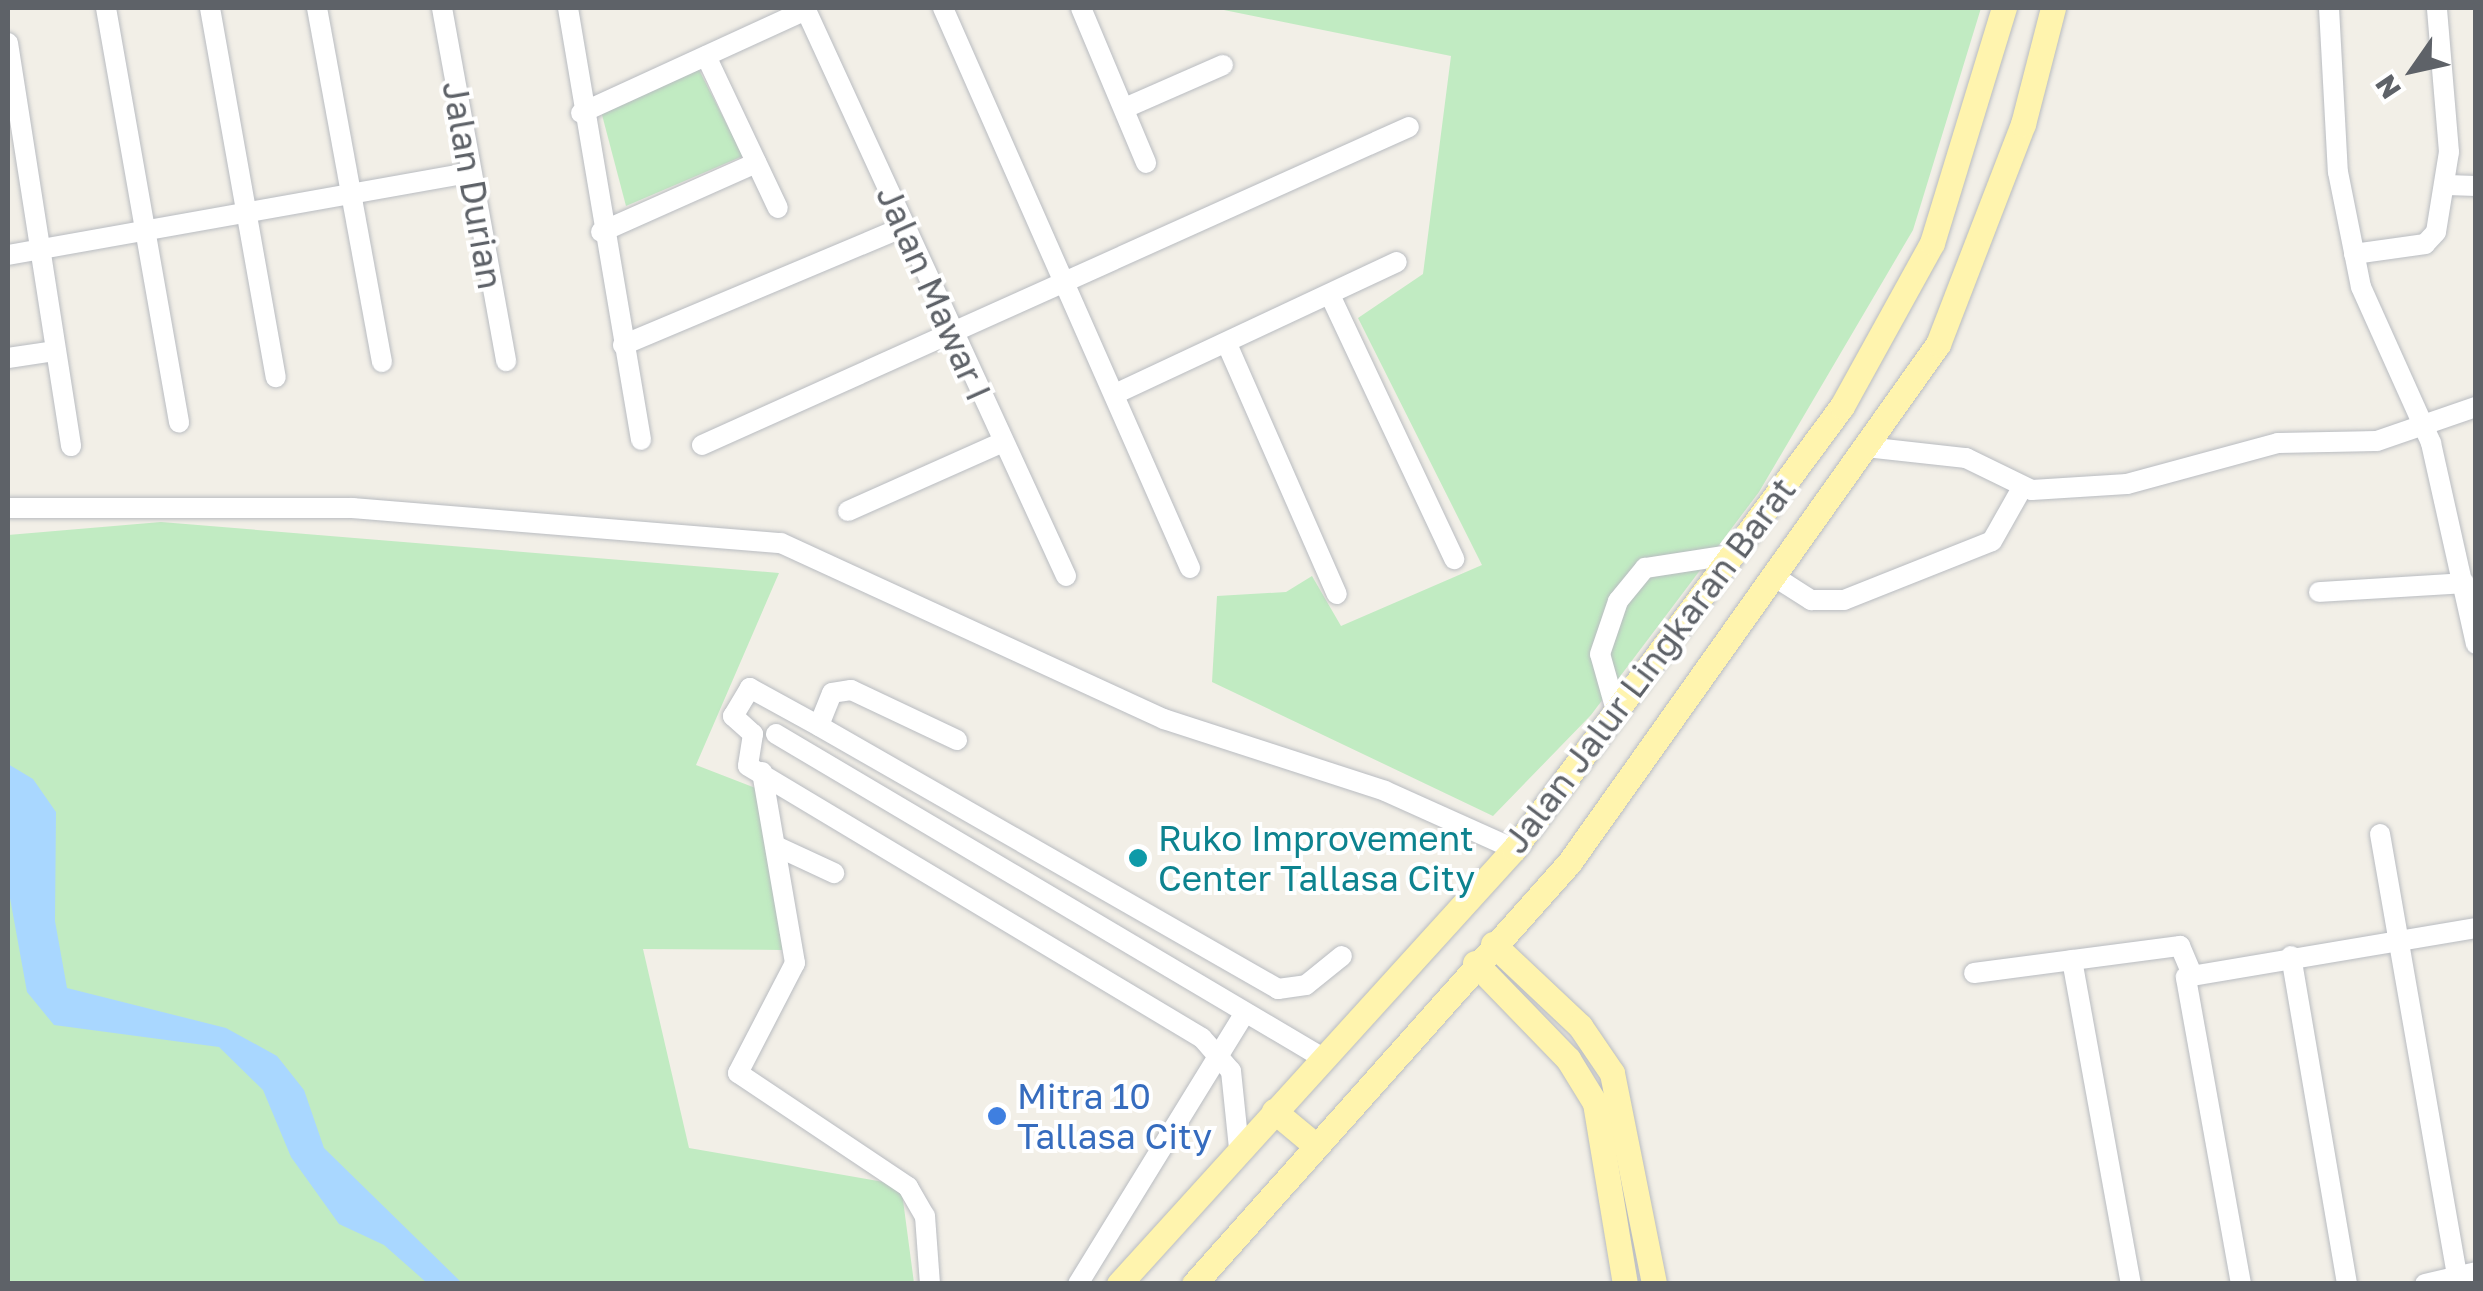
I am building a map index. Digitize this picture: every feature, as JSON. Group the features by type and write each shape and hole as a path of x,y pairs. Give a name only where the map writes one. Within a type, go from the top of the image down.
{"main road":[{"name":"Jalan Jalur Lingkaran Barat","path":"1119,1284 1514,849 1735,554 1899,313 1932,243 2004,8"},
{"name":"Jalan Jalur Lingkaran Barat","path":"1194,1284 1568,863 1938,344 1973,264 2053,8"},
{"path":"1484,954 1568,1060 1595,1103 1625,1284"},
{"path":"1484,954 1580,1026 1612,1073 1654,1284"},
{"path":"1274,1110 1316,1146"}],"street":[{"path":"106,8 179,423"},
{"path":"210,8 276,377"},
{"path":"317,8 382,362"},
{"name":"Jalan Durian","path":"442,8 469,174 506,361"},
{"path":"568,8 601,232 641,440"},
{"path":"943,8 1190,568"},
{"path":"1081,8 1146,163"},
{"path":"2328,8 2336,158 2354,254 2376,338 2426,427 2476,644"},
{"path":"2354,254 2430,241 2447,185 2437,8"},
{"path":"581,113 806,9"},
{"name":"Jalan Mawar I","path":"806,9 1066,576"},
{"path":"8,42 71,446"},
{"path":"706,56 778,208"},
{"path":"1125,108 1223,66"},
{"path":"702,445 1409,127"},
{"path":"601,232 756,164"},
{"path":"8,255 469,174"},
{"path":"2447,185 2476,186"},
{"path":"623,344 904,227"},
{"path":"1115,394 1397,262"},
{"path":"1330,295 1454,558"},
{"path":"1227,344 1337,594"},
{"path":"8,358 55,351"},
{"path":"1866,447 1966,458 2022,488 2128,484 2269,444 2362,443 2426,427 2476,407"},
{"path":"848,511 1002,443"},
{"path":"1776,576 1811,600 1844,600 1992,541 2022,488"},
{"path":"8,508 353,508 782,542 1164,720 1385,792 1514,849"},
{"path":"1617,714 1600,654 1618,601 1645,568 1735,554"},
{"path":"2319,592 2464,583"},
{"path":"1322,1057 880,800 776,734 754,734 733,716 750,688 1278,989 1306,985 1342,956"},
{"path":"819,726 832,693 851,690 957,740"},
{"path":"776,734 790,710"},
{"path":"754,734 744,756 762,772 1218,1054 1239,1096 1239,1150"},
{"path":"762,772 795,962 738,1073 908,1187 925,1216 930,1284"},
{"path":"880,800 898,772"},
{"path":"976,856 992,826"},
{"path":"2380,834 2466,1274 2424,1284"},
{"path":"778,847 834,873"},
{"path":"1062,906 1080,876"},
{"path":"1152,958 1171,928"},
{"path":"2191,972 2476,928"},
{"path":"1974,973 2180,946 2191,972 2241,1284"},
{"path":"2291,956 2348,1284"},
{"path":"2072,960 2132,1284"},
{"path":"1078,1284 1245,1012"}],"green space":[{"path":"1214,8 1981,8 1913,230 1759,492 1591,715 1493,816 1212,682 1217,596 1286,592 1312,576 1341,626 1482,565 1358,318 1423,274 1451,56"},
{"path":"697,66 743,156 626,206 601,111"},
{"path":"161,522 779,573 696,765 758,789 783,950 643,949 689,1148 901,1185 914,1283 8,1284 8,535"}],"water":[{"path":"8,764 33,779 56,812 55,921 67,988 226,1028 277,1056 304,1090 324,1148 462,1283 427,1283 384,1245 339,1224 291,1157 263,1090 219,1047 54,1025 27,992 8,887"}],"place":[{"name":"Ruko Improvement Center Tallasa City","path":"1138,858"},
{"name":"Mitra 10 Tallasa City","path":"997,1116"}]}
